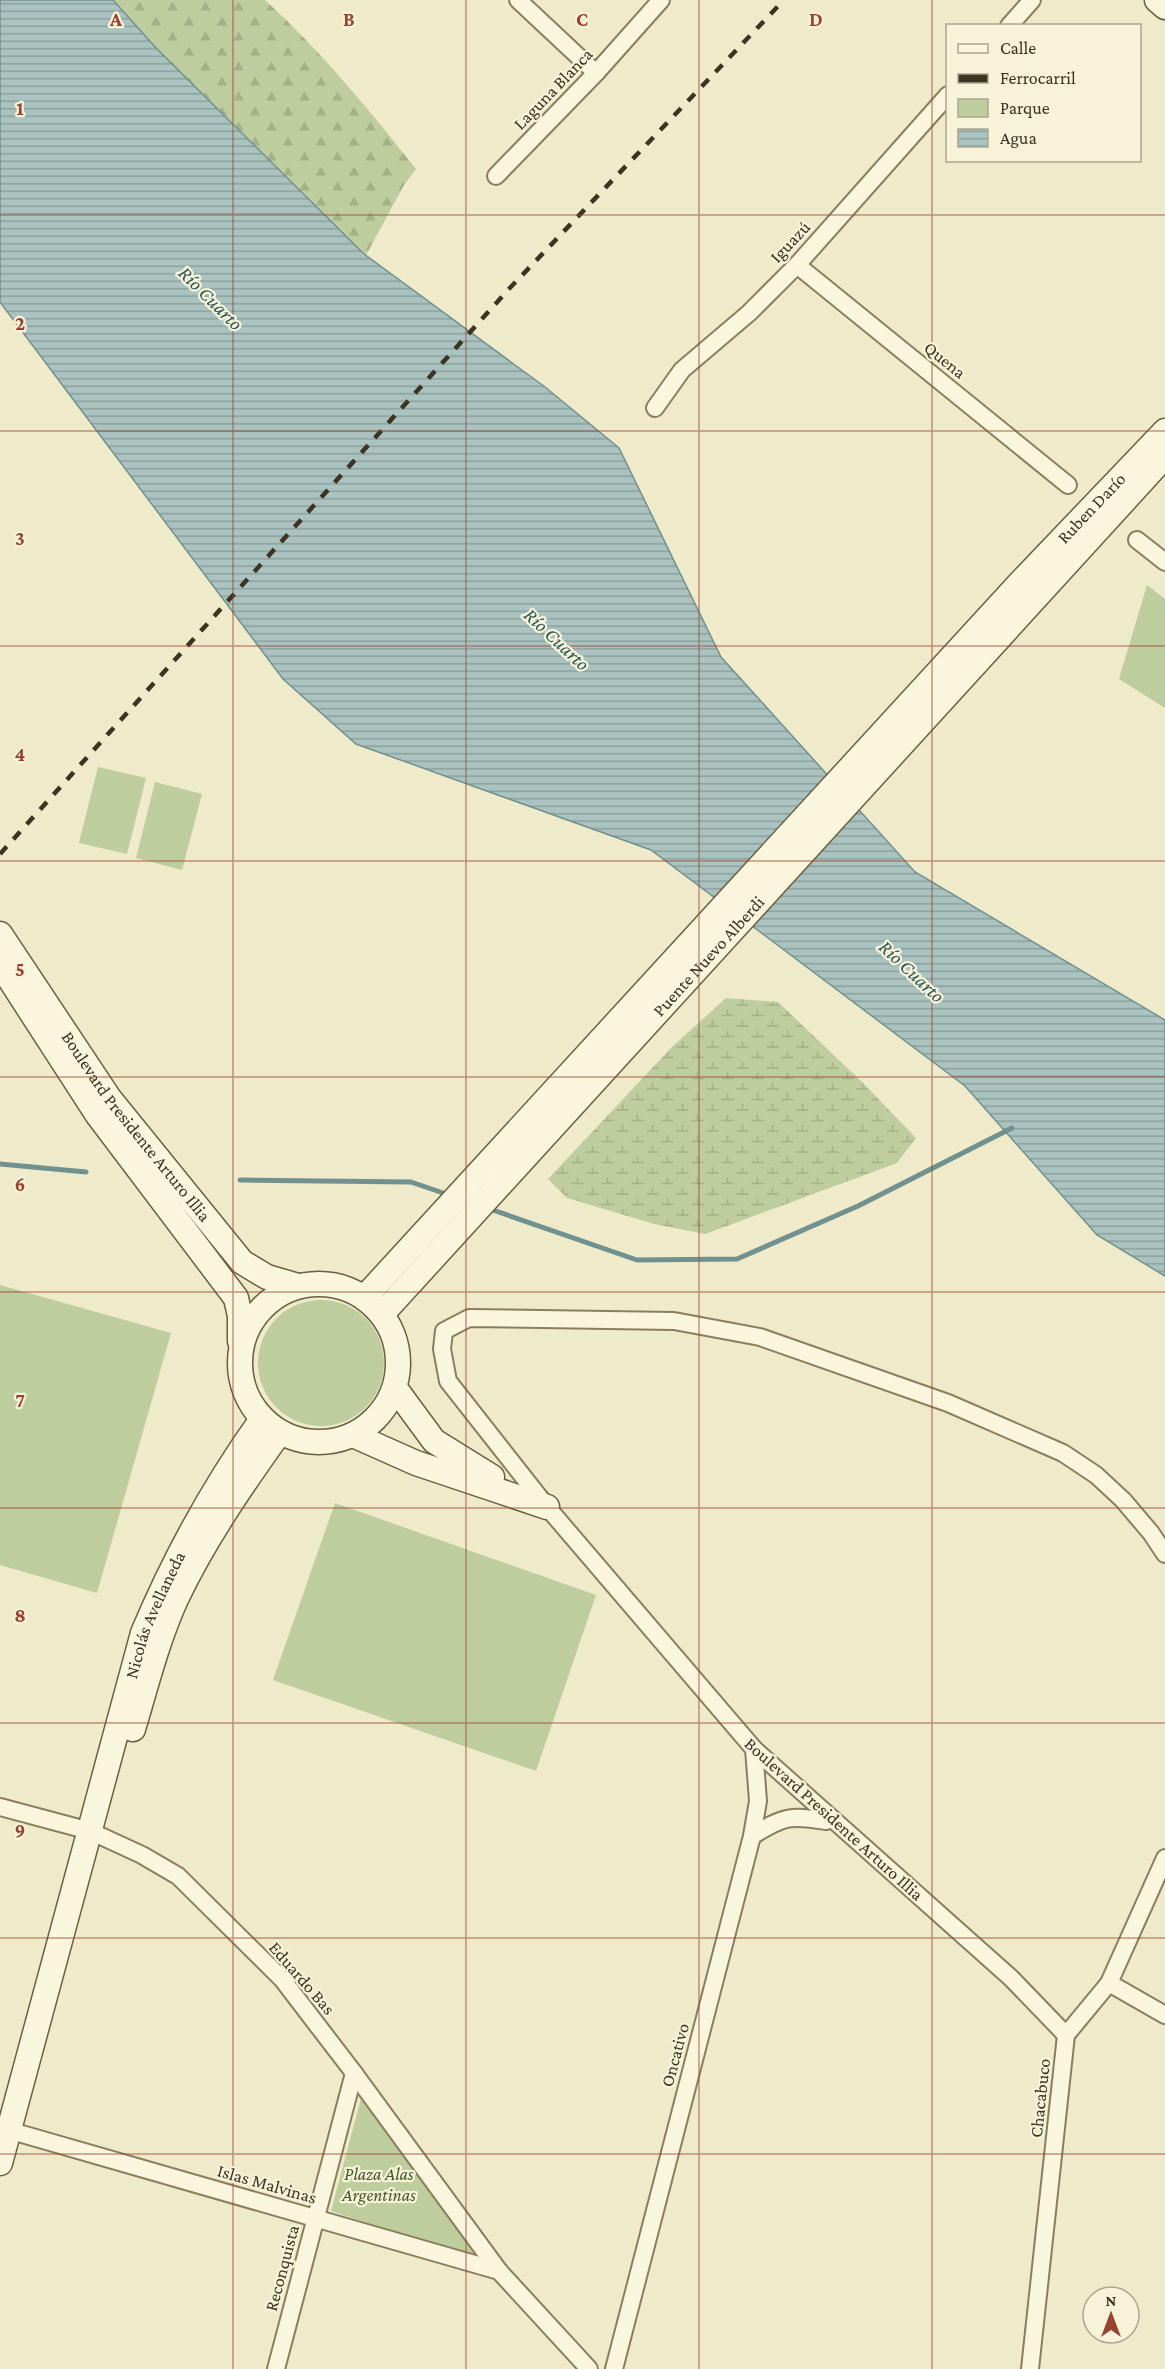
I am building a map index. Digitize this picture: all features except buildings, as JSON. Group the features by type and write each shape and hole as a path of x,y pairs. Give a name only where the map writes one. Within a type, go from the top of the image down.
{"main road":[{"path":"1157,0 1165,7"},
{"name":"Ruben Darío","path":"1025,592 1165,431"},
{"name":"Ruben Darío","path":"1025,592 1165,456"},
{"name":"Puente Nuevo Alberdi","path":"366,1296 1025,592"},
{"name":"Puente Nuevo Alberdi","path":"383,1313 1025,592"},
{"name":"Boulevard Presidente Arturo Illia","path":"0,934 109,1098 242,1262 267,1277 298,1286"},
{"name":"Boulevard Presidente Arturo Illia","path":"0,964 97,1114 236,1298 240,1316 240,1352"},
{"path":"323,1283 347,1288 366,1296 383,1313 394,1335 399,1361 395,1388 385,1407 371,1423 353,1435 334,1441 315,1442 295,1439 271,1426 249,1400 240,1377 240,1352 250,1323 270,1299 298,1286 323,1283"},
{"path":"395,1388 434,1441 465,1462 547,1507"},
{"name":"Nicolás Avellaneda","path":"0,2163 5,2129 90,1831 126,1752 160,1640 177,1599 202,1551 252,1471 271,1426"},
{"path":"353,1435 416,1463 547,1507"}],"street":[{"path":"518,0 596,73"},
{"name":"Laguna Blanca","path":"496,176 596,73 662,0"},
{"path":"1011,24 1032,0"},
{"name":"Iguazú","path":"655,408 682,370 749,313 797,265 946,97"},
{"name":"Quena","path":"797,265 1068,485"},
{"path":"1137,540 1165,562"},
{"name":"Boulevard Presidente Arturo Illia","path":"1066,2035 1011,1978 754,1749 547,1507 448,1380 442,1349 444,1331 469,1318 674,1321 760,1337 948,1403 1063,1454 1095,1475 1123,1500 1151,1533 1165,1554"},
{"name":"Oncativo","path":"614,2369 752,1836 758,1801 754,1749"},
{"name":"Eduardo Bas","path":"0,1806 90,1831 142,1855 178,1876 282,1979 499,2271"},
{"path":"752,1836 777,1821 796,1816 826,1821"},
{"path":"1066,2035 1109,1983 1165,1858"},
{"path":"1109,1983 1165,2015"},
{"name":"Chacabuco","path":"1030,2369 1066,2035"},
{"name":"Reconquista","path":"276,2369 354,2073"},
{"name":"Islas Malvinas","path":"5,2129 499,2271"},
{"path":"499,2271 589,2369"}],"green space":[{"path":"112,0 265,0 306,40 363,103 416,169 404,185 365,257 157,51"},
{"path":"1147,585 1165,599 1165,708 1119,679"},
{"path":"98,767 146,778 127,854 79,843"},
{"path":"155,782 202,794 182,870 136,858"},
{"path":"726,998 778,1002 862,1082 916,1138 897,1163 705,1234 654,1224 567,1198 548,1179 672,1047"},
{"path":"0,1285 171,1333 97,1593 0,1565"},
{"path":"321,1300 345,1305 365,1319 379,1339 384,1363 379,1387 365,1407 345,1421 321,1426 297,1421 277,1407 263,1387 258,1363 263,1339 277,1319 297,1305"},
{"path":"335,1503 596,1595 536,1771 273,1680"},
{"name":"Plaza Alas Argentinas","path":"363,2091 477,2259 331,2211"}],"water":[{"name":"Río Cuarto","path":"0,0 113,0 156,48 364,254 545,387 619,448 721,657 915,872 1165,1020 1165,1276 1097,1235 965,1086 651,850 356,744 283,679 0,302"}],"waterway":[{"path":"487,1208 637,1260 737,1259 858,1206 1012,1128"},
{"path":"0,1164 86,1172"},
{"path":"240,1180 411,1182 449,1195"}],"railway":[{"path":"0,854 508,290 784,0"}]}
